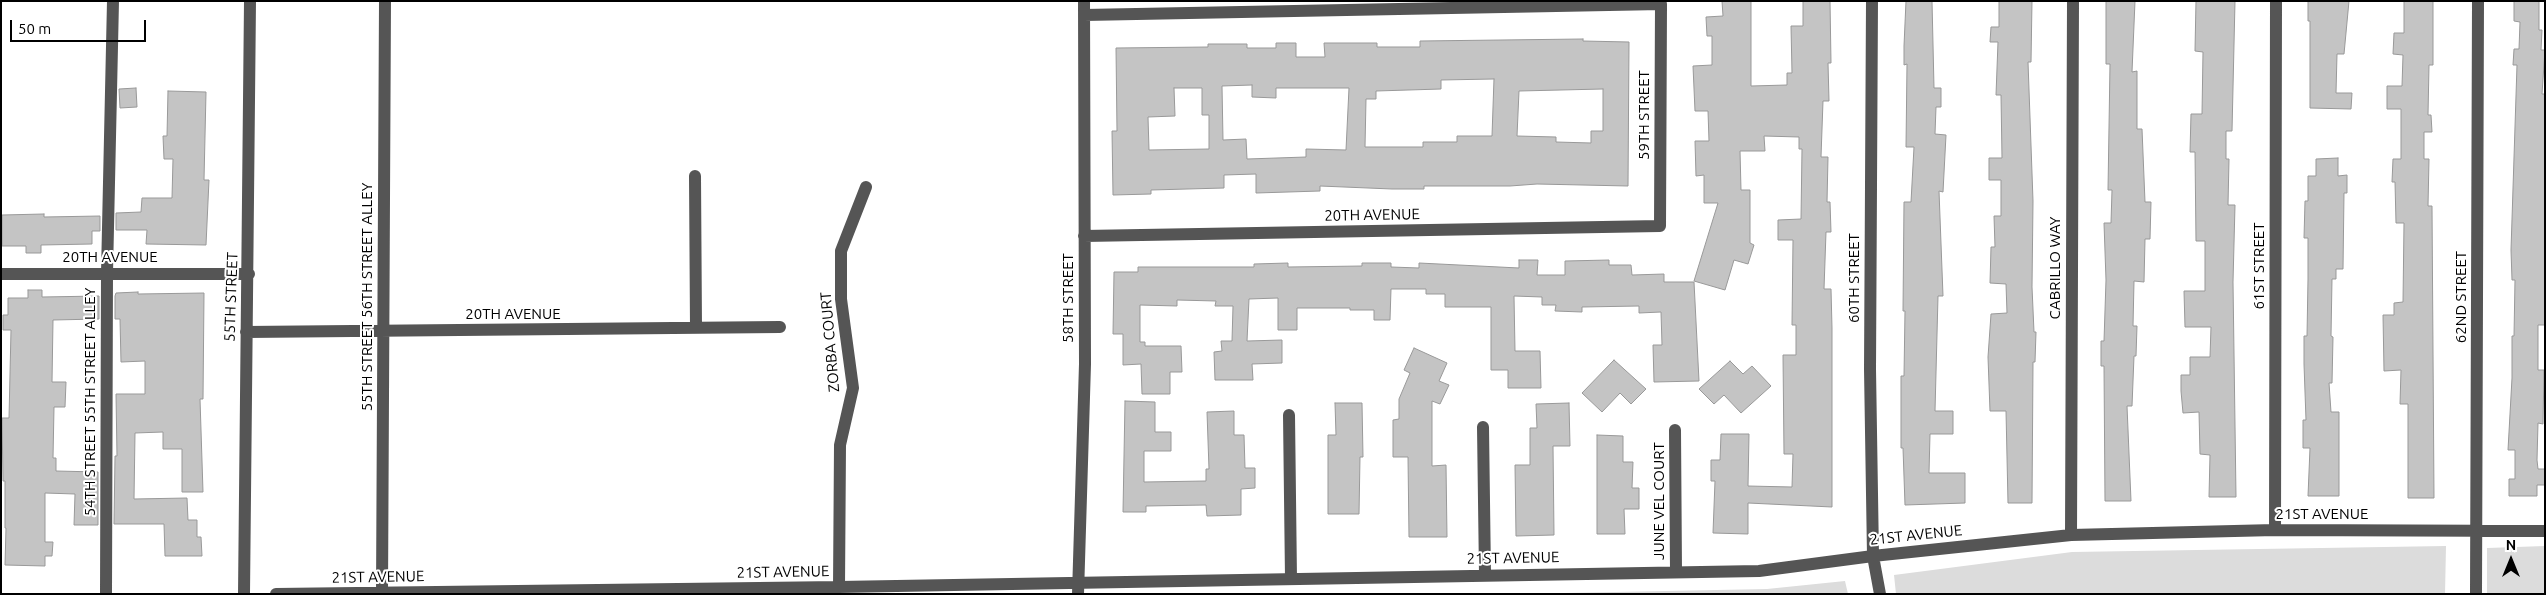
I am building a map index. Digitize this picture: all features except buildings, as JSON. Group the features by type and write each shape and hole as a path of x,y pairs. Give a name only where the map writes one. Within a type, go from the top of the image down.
{"street":[{"name":"54TH STREET 55TH STREET ALLEY","path":"106,594 107,273 113,1"},
{"name":"55TH STREET","path":"244,594 246,332 249,274 250,1"},
{"name":"55TH STREET 56TH STREET ALLEY","path":"382,593 386,1"},
{"name":"58TH STREET","path":"1079,588 1084,364 1084,1"},
{"name":"60TH STREET","path":"1872,1 1870,369 1873,556 1880,594"},
{"name":"CABRILLO WAY","path":"2072,1 2072,535"},
{"name":"61ST STREET","path":"2275,530 2276,1"},
{"name":"62ND STREET","path":"2476,594 2478,1"},
{"name":"59TH STREET","path":"1084,15 1661,4 1660,226"},
{"path":"695,176 696,328"},
{"name":"ZORBA COURT","path":"839,587 840,445 853,388 841,299 841,251 866,187"},
{"name":"20TH AVENUE","path":"1084,236 1660,226"},
{"name":"20TH AVENUE","path":"1,274 249,274"},
{"name":"20TH AVENUE","path":"246,332 780,328"},
{"path":"1289,415 1291,579"},
{"path":"1483,427 1486,575"},
{"name":"JUNE VEL COURT","path":"1675,430 1676,571"},
{"name":"21ST AVENUE","path":"276,594 839,587 1079,588 1291,579 1759,571 1873,556 2072,535 2275,530 2545,531"}],"shaded area":[{"path":"2446,546 2445,594 1896,594 1894,575 2072,552"},
{"path":"2545,546 2545,594 2487,594 2487,548"},
{"path":"1845,581 1848,594 1514,594 1767,589"}]}
